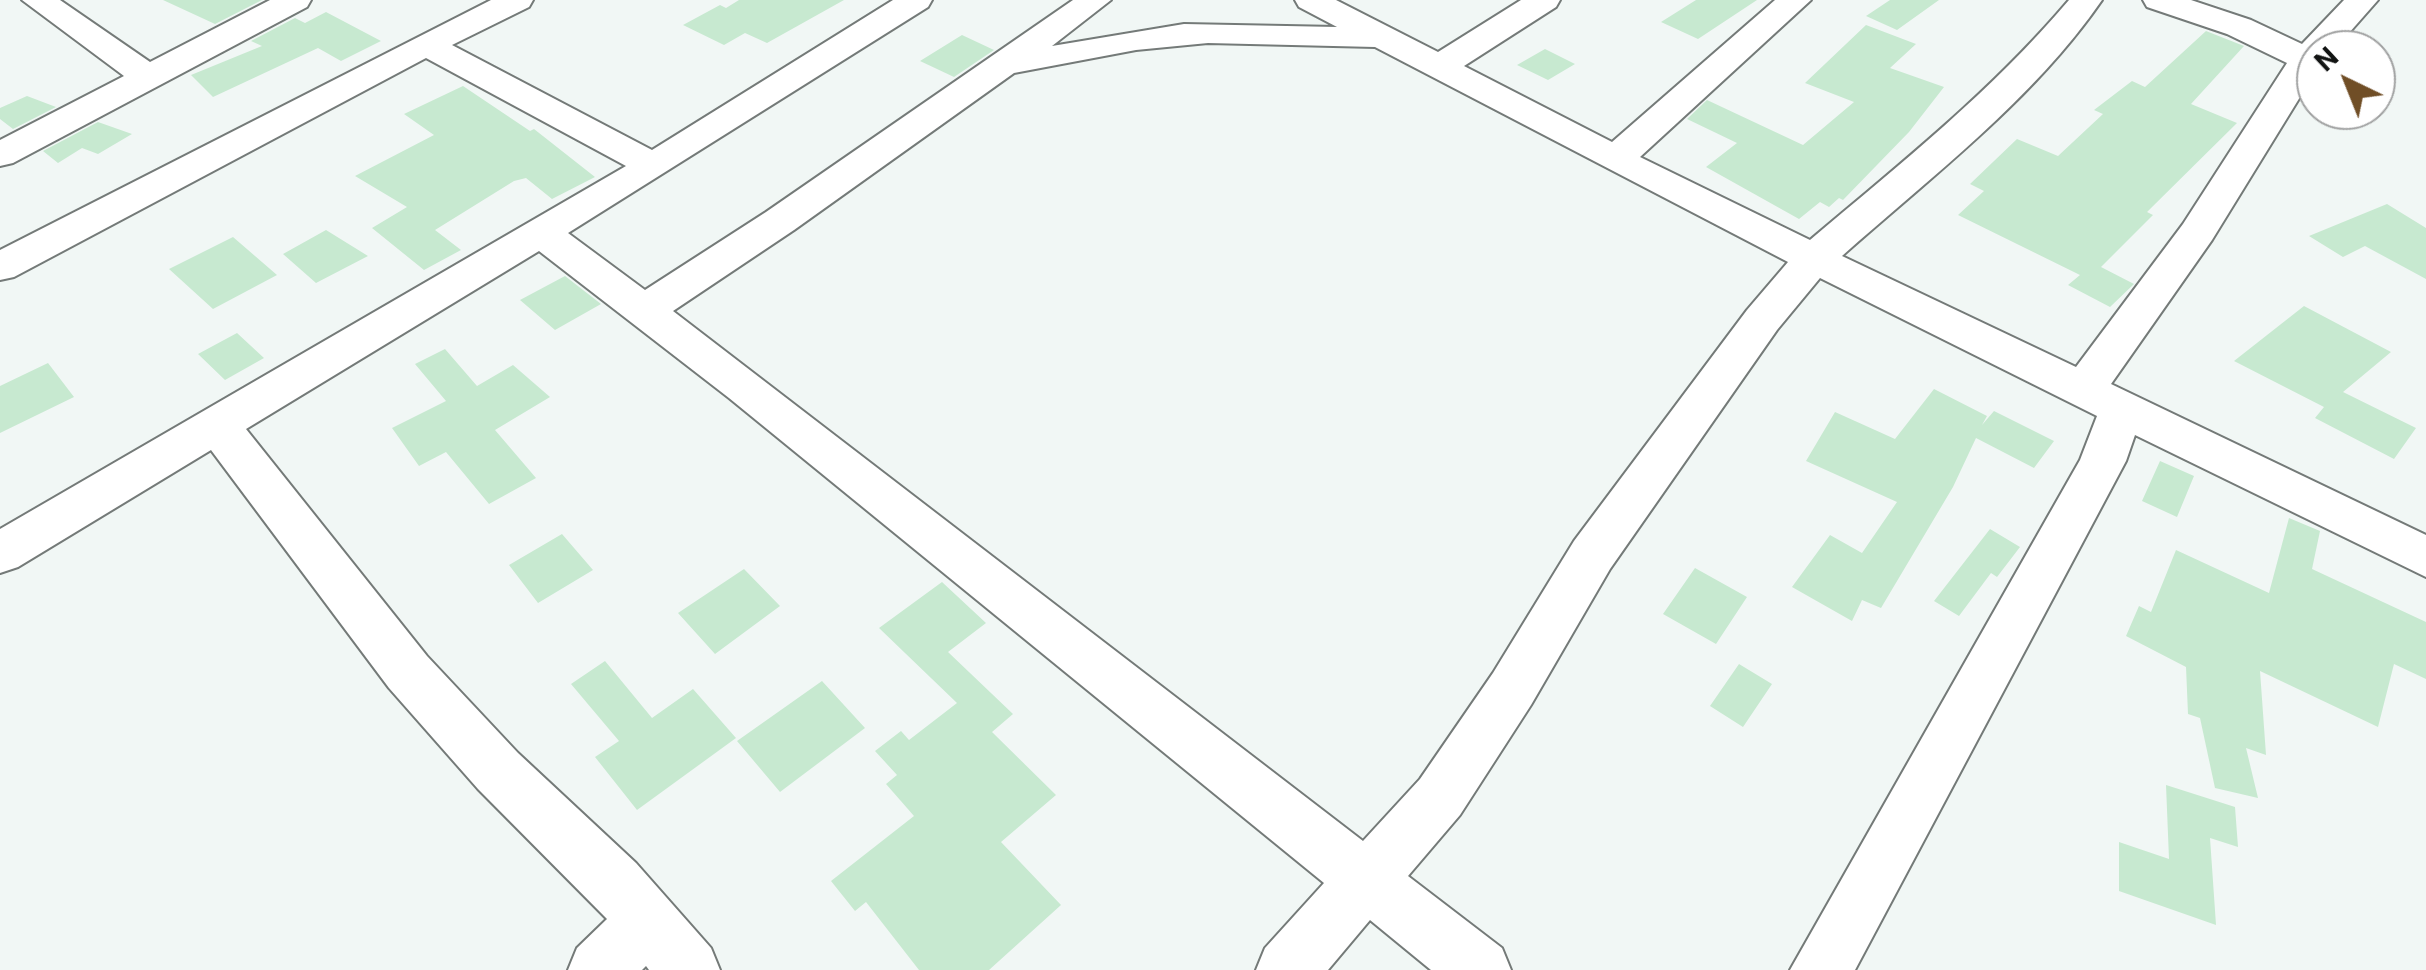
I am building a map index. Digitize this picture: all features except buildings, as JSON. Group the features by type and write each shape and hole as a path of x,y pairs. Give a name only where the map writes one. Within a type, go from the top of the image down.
{"street":[{"path":"0,155 295,0"},
{"path":"0,267 517,0"},
{"path":"0,553 654,165 916,0"},
{"path":"642,311 780,221 1095,0"},
{"path":"1311,0 1615,159 2102,400 2422,541"},
{"path":"1438,67 1544,0"},
{"path":"1615,159 1795,0"},
{"path":"1287,970 1440,797 1602,540 1695,408 1814,259 1984,111 2038,58 2086,0"},
{"path":"2159,0 2238,26 2296,54"},
{"path":"49,2 148,77"},
{"path":"2238,26 2301,17 2360,2"},
{"path":"2334,30 2360,2"},
{"path":"990,71 1115,44 1206,33 1314,38 1380,36"},
{"path":"427,45 534,105 654,165"},
{"path":"1834,967 2103,460 2102,400 2238,161 2296,75"},
{"path":"538,231 775,411 1480,970"},
{"path":"217,425 408,672 498,770 615,884 689,970"},
{"path":"599,970 646,923"}]}
